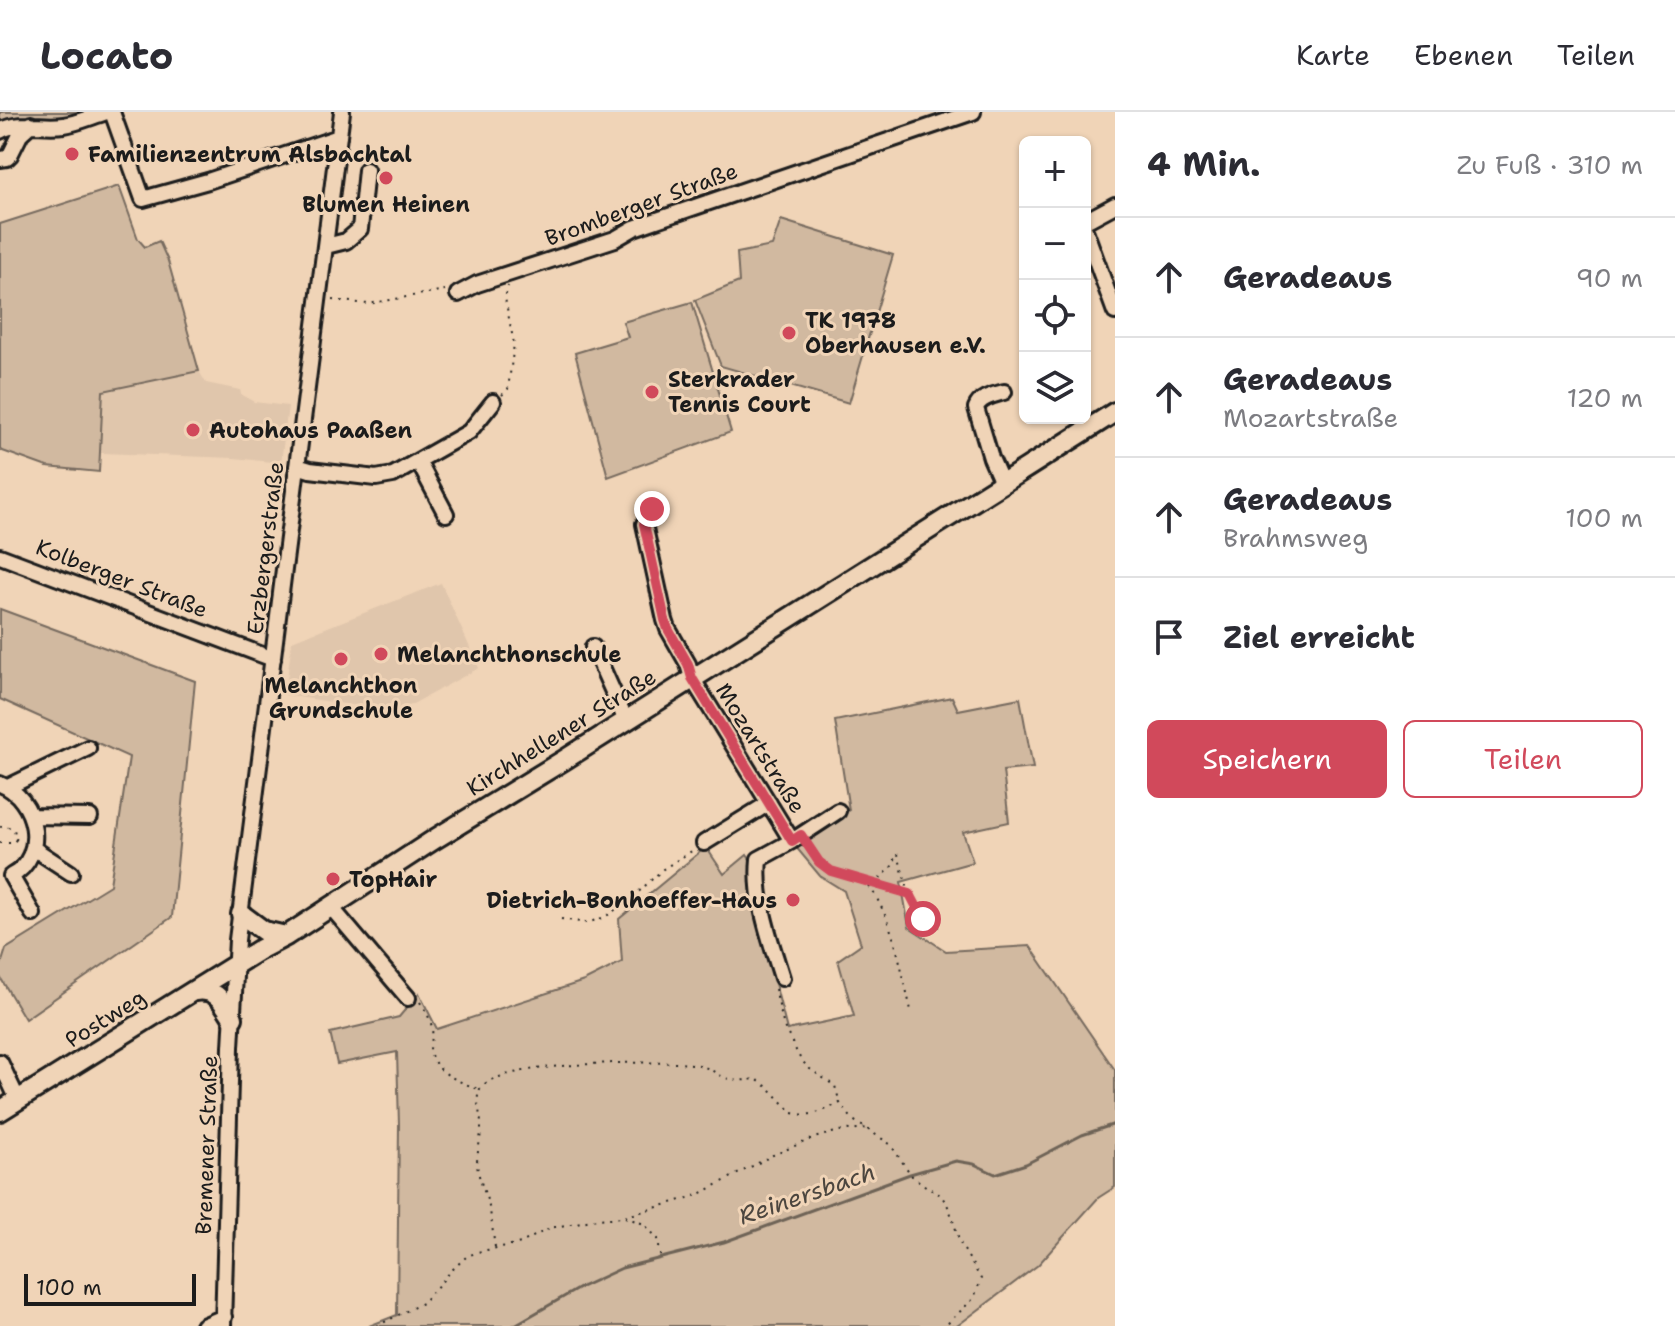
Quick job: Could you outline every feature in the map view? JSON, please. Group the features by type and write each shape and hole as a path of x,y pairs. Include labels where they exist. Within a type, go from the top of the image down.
{"main road":[{"name":"Kirchhellener Straße","path":"235,965 286,936 1115,412"},
{"path":"241,914 264,931 286,936"},
{"name":"Postweg","path":"0,1111 235,965"},
{"path":"195,991 206,990 215,994 233,1018"}],"street":[{"path":"0,131 10,126 31,124 64,125 110,112 143,199 208,181 339,137"},
{"name":"Erzbergerstraße","path":"235,965 342,112"},
{"name":"Bromberger Straße","path":"458,294 477,284 615,239 634,228 973,112"},
{"path":"0,159 10,155 21,133 31,124"},
{"path":"326,246 346,241 360,229 366,170"},
{"path":"1091,218 1115,205"},
{"path":"1091,248 1115,312"},
{"path":"1002,483 976,408 984,398 1004,392"},
{"path":"297,466 385,478 469,432 493,402"},
{"path":"418,461 446,514"},
{"name":"Mozartstraße","path":"652,509 644,524 668,629 688,664 692,678 769,803 796,838"},
{"name":"Kolberger Straße","path":"0,556 273,659"},
{"path":"593,647 626,721"},
{"path":"33,914 11,876 25,863 33,847 31,816 23,801 4,786 88,748"},
{"path":"704,843 769,803"},
{"path":"777,978 759,897 759,859 838,811"},
{"path":"31,816 90,817"},
{"path":"33,847 71,873"},
{"path":"330,906 408,998"},
{"name":"Bremener Straße","path":"224,1322 235,965"},
{"path":"0,1062 18,1100"},
{"path":"203,1326 224,1322"}],"path":[{"path":"493,402 508,389 514,339 505,298 511,273"},
{"path":"319,298 368,304 443,289 458,294"},
{"path":"0,827 14,829 16,839"},
{"path":"796,838 831,871 910,894"},
{"path":"16,839 33,847"},
{"path":"0,843 14,843 16,839"},
{"path":"561,919 587,923 605,917 631,899 663,869 704,843"},
{"path":"874,884 891,868 898,854 910,894 923,919 930,925 943,927"},
{"path":"864,880 892,932 912,1014"},
{"path":"777,978 784,1027 795,1050 810,1069 832,1082 838,1091 840,1103 853,1120 890,1144 910,1174 941,1195 949,1208 961,1245 981,1279 974,1298 945,1326"},
{"path":"408,998 419,1000 429,1015 433,1033 430,1049 435,1064 446,1074 480,1090"},
{"path":"495,1247 490,1213 477,1167 481,1128 478,1099 480,1090 491,1080 543,1068 574,1065 656,1062 704,1065 733,1080 756,1079 793,1113 802,1116 821,1113 840,1103"},
{"path":"377,1326 422,1303 466,1257 495,1247 521,1243 550,1228 624,1217 698,1195 773,1155 814,1138 867,1128"},
{"path":"624,1217 644,1224 658,1239 661,1261"}],"shaded area":[{"path":"0,112 87,112 62,121 15,118 0,122"},
{"path":"119,186 138,239 145,247 159,241 168,261 199,371 103,391 99,472 47,467 0,450 0,224"},
{"name":"TK 1978 Oberhausen e.V.","path":"781,220 893,255 849,403 721,366 695,300 739,282 737,253 772,246"},
{"name":"Sterkrader Tennis Court","path":"692,302 731,432 608,477 575,353 628,337 623,322"},
{"name":"Autohaus Paaßen","path":"199,371 206,383 240,390 254,402 288,406 281,463 101,453 103,391"},
{"name":"Melanchthonschule","path":"441,583 479,668 398,712 285,695 292,641"},
{"path":"0,609 195,681 172,917 25,1019 0,977 6,949 110,885 129,757 0,699"},
{"path":"952,697 958,710 1020,698 1033,768 1003,771 1009,822 963,832 973,862 901,882 909,927 946,951 1030,946 1115,1070 1115,1187 1098,1198 1038,1265 957,1326 369,1326 397,1315 397,1052 337,1064 330,1033 399,1017 419,993 437,1029 584,981 622,962 619,919 706,847 724,874 747,855 754,865 757,913 787,1030 854,1016 838,960 861,944 844,891 820,876 795,846 849,810 835,721"}],"waterway":[{"name":"Reinersbach","path":"513,1326 581,1287 622,1268 724,1242 910,1174 956,1161 974,1164 995,1174 1026,1164 1082,1135 1115,1124"}],"place":[{"name":"Familienzentrum Alsbachtal","path":"72,154"},
{"name":"Blumen Heinen","path":"386,178"},
{"name":"TK 1978 Oberhausen e.V.","path":"789,333"},
{"name":"Sterkrader Tennis Court","path":"652,392"},
{"name":"Autohaus Paaßen","path":"193,430"},
{"name":"Melanchthonschule","path":"381,654"},
{"name":"Melanchthon Grundschule","path":"341,659"},
{"name":"TopHair","path":"333,879"},
{"name":"Dietrich-Bonhoeffer-Haus","path":"793,900"}],"route":[{"path":"652,509 644,524 668,629 688,664 692,678 792,841 801,835 819,862 831,871 910,894 923,919"}]}
